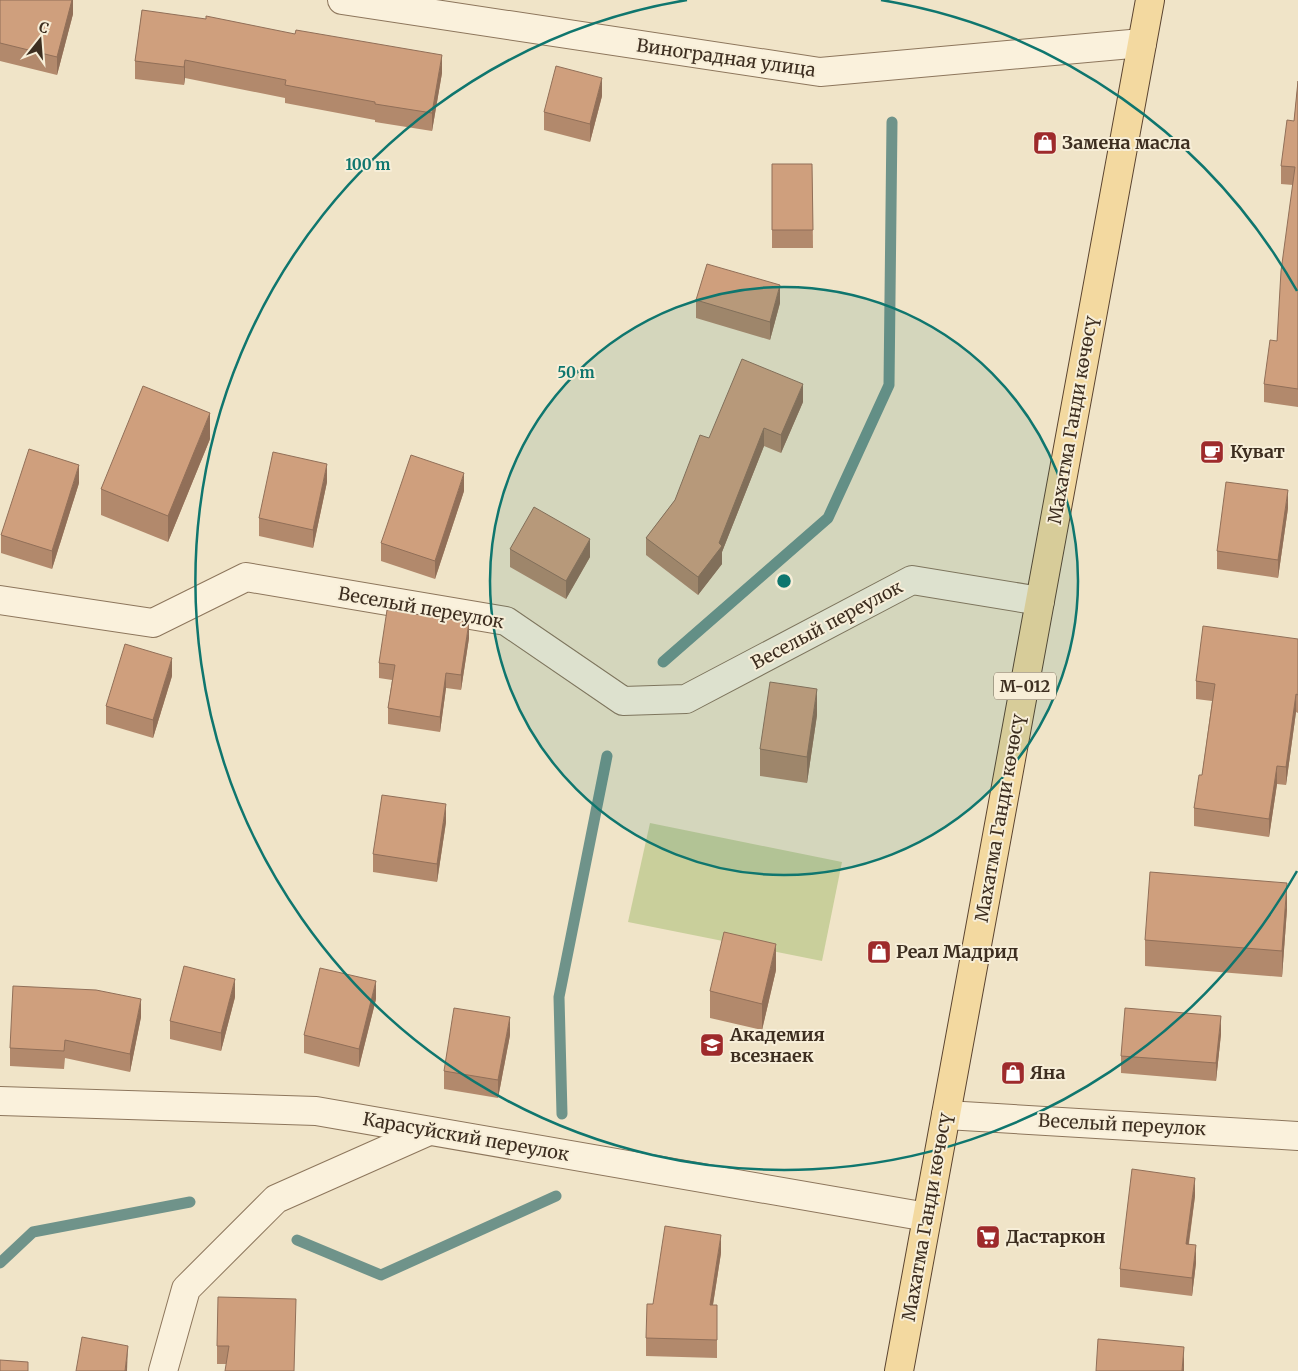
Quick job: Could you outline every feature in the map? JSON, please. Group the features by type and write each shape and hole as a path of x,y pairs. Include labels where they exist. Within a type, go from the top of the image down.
{"main road":[{"name":"Махатма Ганди көчөсү","path":"899,1371 1150,0"}],"street":[{"name":"Виноградная улица","path":"342,0 820,72 1142,43"},
{"name":"Веселый переулок","path":"0,600 153,624 246,577 506,621 623,701 686,699 912,580 1040,601"},
{"name":"Карасуйский переулок","path":"0,1101 316,1111 927,1217"},
{"name":"Веселый переулок","path":"946,1115 1298,1136"},
{"path":"164,1371 186,1289 276,1199 429,1130"}],"green space":[{"path":"650,823 842,862 822,961 628,922"}],"building":[{"path":"0,0 72,0 57,57 0,43"},
{"path":"142,10 206,19 206,16 295,34 296,30 442,55 432,113 375,104 375,102 285,85 286,80 185,60 184,67 135,61"},
{"path":"556,66 602,78 590,124 544,112"},
{"path":"1298,81 1298,389 1264,384 1270,340 1277,341 1281,271 1295,167 1281,166 1287,120 1294,121"},
{"path":"772,164 812,164 813,230 772,230"},
{"path":"707,264 780,285 770,322 696,300"},
{"path":"742,359 803,384 781,435 764,428 719,543 722,546 698,577 646,538 675,500 700,435 709,438"},
{"path":"143,386 210,413 168,516 101,489"},
{"path":"29,449 79,465 52,551 1,535"},
{"path":"273,452 327,464 313,530 259,518"},
{"path":"411,455 464,473 435,561 381,543"},
{"path":"1226,482 1288,490 1278,560 1217,551"},
{"path":"534,507 590,539 566,581 510,549"},
{"path":"387,610 469,622 461,675 446,673 440,717 388,708 395,665 379,663"},
{"path":"1203,626 1298,639 1298,695 1296,694 1286,767 1277,766 1269,819 1194,808 1199,775 1202,775 1215,684 1196,681"},
{"path":"125,644 172,658 153,720 106,706"},
{"path":"770,682 817,689 807,757 760,749"},
{"path":"382,795 446,804 437,864 373,854"},
{"path":"1150,872 1287,883 1282,951 1145,940"},
{"path":"724,932 776,944 762,1004 710,991"},
{"path":"184,966 235,979 221,1033 170,1021"},
{"path":"320,968 376,981 359,1049 304,1035"},
{"path":"13,986 96,990 141,999 130,1054 65,1040 64,1051 10,1048"},
{"path":"454,1008 510,1017 498,1080 444,1071"},
{"path":"1125,1008 1221,1016 1216,1063 1121,1056"},
{"path":"1132,1169 1195,1178 1186,1244 1196,1245 1192,1278 1120,1269"},
{"path":"665,1226 721,1235 710,1305 717,1305 717,1340 646,1338 647,1304 653,1304"},
{"path":"218,1297 296,1299 294,1371 225,1371 229,1346 217,1346"},
{"path":"82,1337 128,1346 125,1371 76,1371"},
{"path":"1098,1339 1184,1347 1182,1371 1096,1371"},
{"path":"0,1360 28,1362 28,1371 0,1371"}],"waterway":[{"path":"663,662 828,518 889,385 892,122"},
{"path":"562,1114 559,997 607,756"},
{"path":"297,1240 381,1275 556,1196"},
{"path":"0,1263 33,1232 190,1202"}],"place":[{"name":"Замена масла","path":"1045,143"},
{"name":"Куват","path":"1212,452"},
{"name":"Реал Мадрид","path":"879,952"},
{"name":"Академия всезнаек","path":"712,1045"},
{"name":"Яна","path":"1013,1073"},
{"name":"Дастаркон","path":"988,1237"}]}
